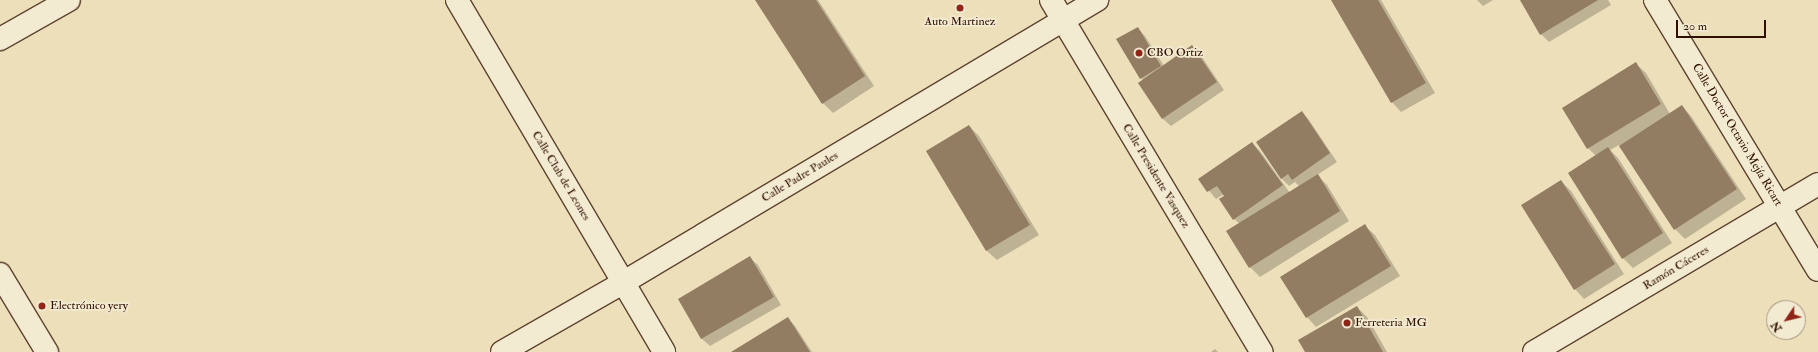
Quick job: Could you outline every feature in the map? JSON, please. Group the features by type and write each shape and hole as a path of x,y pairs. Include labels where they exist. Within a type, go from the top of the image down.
{"street":[{"path":"0,39 69,0"},
{"name":"Calle Club de Leones","path":"457,0 664,352"},
{"name":"Calle Presidente Vasquez","path":"1051,0 1262,352"},
{"name":"Calle Padre Paules","path":"502,352 624,282 1097,0"},
{"name":"Calle Doctor Octavio Mejía Ricart","path":"1655,0 1818,270"},
{"name":"Ramón Cáceres","path":"1534,352 1818,184"},
{"path":"0,274 47,352"}],"building":[{"path":"755,0 816,0 865,76 822,104"},
{"path":"1331,0 1378,0 1426,83 1391,103"},
{"path":"1520,0 1598,0 1540,35"},
{"name":"CBO Ortiz","path":"1138,27 1161,66 1140,79 1116,39"},
{"path":"1192,45 1217,82 1162,119 1138,83"},
{"path":"1636,62 1661,104 1587,149 1562,108"},
{"path":"1682,105 1737,189 1674,230 1619,146"},
{"path":"1302,111 1330,153 1292,180 1288,174 1281,179 1256,142"},
{"path":"969,125 1030,225 986,251 926,151"},
{"path":"1252,142 1283,185 1233,220 1219,199 1224,196 1217,186 1207,192 1198,179"},
{"path":"1608,147 1663,233 1622,259 1568,173"},
{"path":"1318,174 1340,211 1249,268 1226,231"},
{"path":"1561,180 1615,264 1574,290 1521,205"},
{"path":"1365,224 1391,266 1306,318 1280,277"},
{"path":"750,256 774,297 701,339 678,299"},
{"name":"Ferreteria MG","path":"1357,306 1383,352 1305,352 1298,340"},
{"path":"788,317 810,352 731,352"}],"place":[{"name":"Auto Martinez","path":"960,8"},
{"name":"CBO Ortiz","path":"1139,53"},
{"name":"Electrónico yery","path":"42,306"},
{"name":"Ferreteria MG","path":"1347,323"}]}
